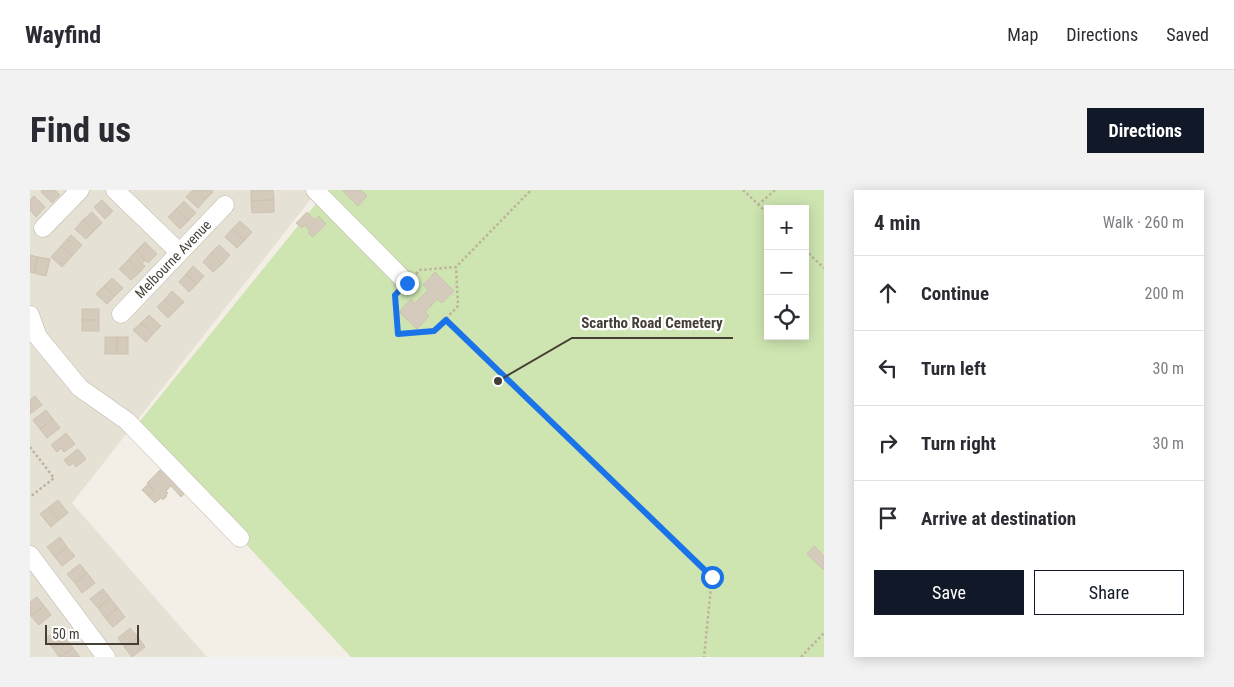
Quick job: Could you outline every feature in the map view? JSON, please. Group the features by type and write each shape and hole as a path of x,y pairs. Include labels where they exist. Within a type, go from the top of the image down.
{"street":[{"path":"43,228 80,190"},
{"path":"115,190 179,252"},
{"path":"315,190 407,283"},
{"name":"Melbourne Avenue","path":"121,314 225,205"},
{"path":"30,315 38,337 80,388 127,421 240,538"},
{"path":"30,555 106,657"}],"path":[{"path":"456,267 458,306 446,320 434,331 398,334 395,295 420,270 456,267 531,190"},
{"path":"743,190 764,210"},
{"path":"758,205 775,190"},
{"path":"809,254 824,268"},
{"path":"446,320 712,577 704,657"},
{"path":"30,447 54,478 30,496"},
{"path":"801,657 824,633"}],"shaded area":[{"path":"30,190 318,190 72,503 207,657 30,657"}],"green space":[{"path":"327,190 824,190 824,657 351,657 136,426"}],"building":[{"path":"42,190 55,190 60,195 52,203 41,192"},
{"path":"193,190 205,200 198,208 186,197"},
{"path":"195,190 211,190 213,192 205,200"},
{"path":"251,190 273,190 274,200 251,201"},
{"path":"342,190 361,190 367,196 358,206"},
{"path":"34,196 45,207 36,217 30,210 30,200"},
{"path":"102,200 113,211 105,219 94,207"},
{"path":"274,200 274,212 252,213 251,201"},
{"path":"184,201 196,213 188,221 176,209"},
{"path":"176,209 188,221 180,229 168,217"},
{"path":"92,212 102,223 94,231 83,220"},
{"path":"307,212 315,220 319,216 326,224 313,237 308,233 310,231 305,225 302,228 296,223"},
{"path":"83,220 94,231 86,239 75,229"},
{"path":"240,221 252,232 245,240 232,229"},
{"path":"232,229 245,240 237,248 225,237"},
{"path":"71,235 82,245 72,256 61,246"},
{"path":"145,242 157,254 148,263 136,251"},
{"path":"219,245 230,255 222,264 211,253"},
{"path":"61,246 72,256 62,267 51,257"},
{"path":"136,251 145,260 142,264 145,266 140,272 128,260"},
{"path":"211,253 222,264 213,272 203,262"},
{"path":"30,255 38,257 34,273 30,272"},
{"path":"38,257 50,259 46,276 34,273"},
{"path":"128,260 140,272 131,280 119,269"},
{"path":"193,266 204,276 197,284 186,274"},
{"path":"435,272 454,291 442,303 437,299 425,312 429,316 417,329 399,312 411,299 415,303 428,290 423,285"},
{"path":"186,274 197,284 189,292 179,282"},
{"path":"112,278 123,288 115,296 104,286"},
{"path":"104,286 115,296 107,304 96,294"},
{"path":"172,291 184,302 176,310 165,299"},
{"path":"165,299 176,310 168,318 157,307"},
{"path":"82,309 99,309 99,320 82,320"},
{"path":"149,315 161,326 153,334 141,323"},
{"path":"82,320 99,320 99,331 82,331"},
{"path":"141,323 153,334 146,342 133,330"},
{"path":"105,337 117,337 117,354 105,354"},
{"path":"117,337 128,337 128,354 117,354"},
{"path":"35,396 42,405 30,414 30,400"},
{"path":"46,410 53,419 40,429 33,420"},
{"path":"53,419 60,428 47,438 40,429"},
{"path":"66,433 75,444 64,452 61,448 57,452 51,445"},
{"path":"78,449 86,459 76,467 73,463 69,466 64,460"},
{"path":"163,467 186,492 181,497 171,486 166,491 168,493 167,496 155,503 148,496 154,491 147,483"},
{"path":"148,484 154,491 148,496 142,490"},
{"path":"58,500 68,513 59,520 49,507"},
{"path":"49,507 59,520 51,527 40,514"},
{"path":"60,537 67,547 55,557 47,547"},
{"path":"814,546 824,556 824,570 807,554"},
{"path":"67,547 75,556 62,566 55,557"},
{"path":"80,564 87,573 75,583 67,574"},
{"path":"87,573 95,583 82,593 75,583"},
{"path":"103,589 110,598 98,608 90,599"},
{"path":"37,597 44,606 31,616 30,602"},
{"path":"110,598 118,608 105,618 98,608"},
{"path":"44,606 51,615 39,625 31,616"},
{"path":"118,608 125,617 113,627 105,618"},
{"path":"130,628 138,637 125,648 118,638"},
{"path":"58,629 66,639 53,648 45,639"},
{"path":"138,637 145,647 132,657 125,648"},
{"path":"66,639 73,648 59,657 53,648"},
{"path":"73,648 80,657 61,657"}],"place":[{"name":"Scartho Road Cemetery","path":"498,381"}],"route":[{"path":"407,283 395,295 398,334 434,331 446,320 712,577"}]}
